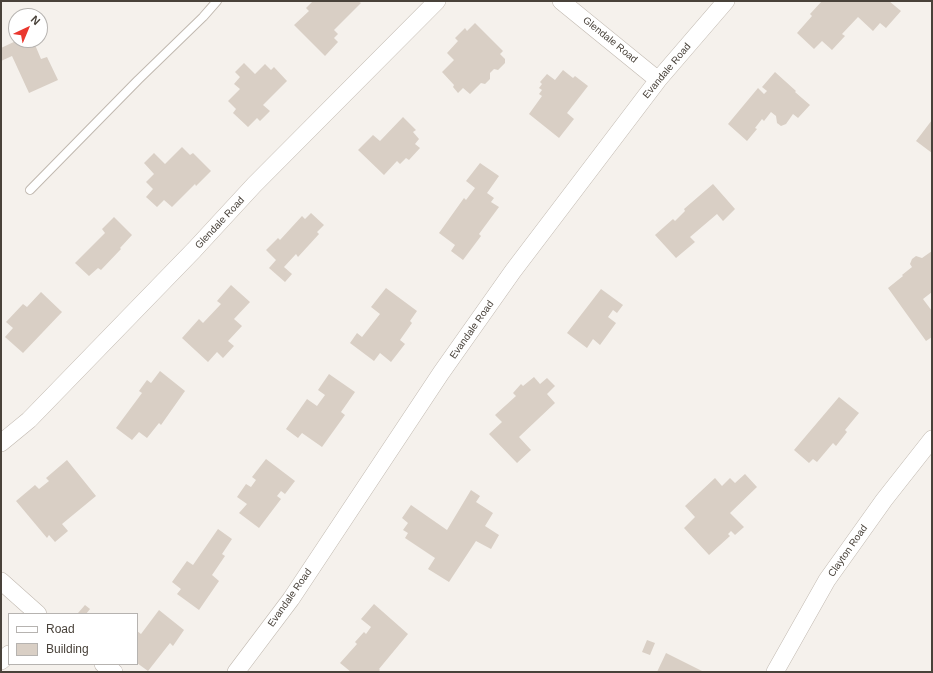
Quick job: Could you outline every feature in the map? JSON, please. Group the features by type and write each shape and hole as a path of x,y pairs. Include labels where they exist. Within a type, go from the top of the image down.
{"street":[{"name":"Glendale Road","path":"1,443 29,420 194,250 254,185 437,1"},
{"name":"Glendale Road","path":"561,1 658,80"},
{"name":"Evandale Road","path":"236,672 291,599 441,373 513,271 658,80 726,1"},
{"name":"Clayton Road","path":"775,672 827,580 884,500 932,439"},
{"path":"1,581 37,613"},
{"path":"104,665 114,672"}],"lane":[{"path":"30,190 138,80 203,17 217,1"}],"building":[{"path":"313,1 358,1 361,3 334,30 338,34 334,38 338,42 325,56 294,25 309,11 306,8"},
{"path":"822,1 889,1 901,11 886,28 880,23 873,31 858,17 842,34 845,36 832,50 822,41 814,49 797,33 812,16 810,14"},
{"path":"475,23 503,51 500,54 505,59 505,63 498,70 494,69 490,73 490,79 485,84 481,83 470,94 463,88 458,93 453,87 454,85 442,72 454,60 447,53 458,41 455,38 465,28 467,31"},
{"path":"8,45 8,48 36,48 41,59 47,57 58,80 29,93 12,56 1,61 1,48"},
{"path":"244,63 255,74 265,64 271,70 274,67 287,81 263,105 270,111 260,121 257,118 248,127 233,113 236,109 228,101 240,89 234,84 240,77 235,72"},
{"path":"563,70 573,78 575,76 588,86 567,113 574,119 559,138 529,114 542,96 539,94 542,90 539,88 542,84 540,82 547,74 555,80"},
{"path":"775,72 810,105 798,118 793,114 786,124 781,126 777,123 776,116 771,112 764,121 762,119 755,128 757,129 747,141 728,124 758,88 764,94 767,91 762,87"},
{"path":"403,117 416,130 413,132 419,139 415,144 420,148 409,160 406,158 400,164 397,161 384,175 358,150 373,135 380,141"},
{"path":"932,120 932,153 916,141"},
{"path":"182,147 190,155 193,153 211,171 196,186 195,184 172,207 164,200 157,207 146,197 153,189 146,182 154,174 144,163 154,153 165,164"},
{"path":"480,163 499,176 487,193 494,198 491,202 499,207 479,234 481,236 463,260 451,251 455,245 439,233 464,198 466,200 475,188 466,181"},
{"path":"713,184 735,209 723,221 717,214 690,237 695,242 676,258 655,235 673,219 675,221 685,211 684,209"},
{"path":"311,213 324,225 317,232 319,234 298,257 296,254 284,267 292,274 285,282 269,268 276,260 266,250 278,238 280,240 302,216 305,219"},
{"path":"114,217 132,235 101,270 98,268 89,276 75,263 105,233 102,229"},
{"path":"932,251 932,292 923,299 932,311 932,337 926,341 888,288 912,267 910,264 912,259 916,256 922,258"},
{"path":"231,285 250,302 234,319 242,326 228,341 234,346 223,358 217,352 208,362 182,338 199,319 203,323 221,304 217,301"},
{"path":"386,288 417,311 410,321 412,323 400,340 405,344 391,362 380,353 374,361 350,343 357,333 362,337 380,314 371,307"},
{"path":"601,289 623,305 617,313 613,310 608,317 616,323 600,345 593,339 587,348 567,333"},
{"path":"41,292 62,312 23,353 5,337 13,328 6,322 23,304 27,307"},
{"path":"160,371 185,391 161,425 159,423 147,438 139,432 132,440 116,428 142,393 139,391 147,380 151,383"},
{"path":"329,374 355,392 341,412 345,415 322,447 302,433 298,438 286,429 307,399 317,406 325,395 318,390"},
{"path":"534,377 540,384 547,378 555,386 547,394 555,403 519,437 531,450 517,463 489,434 502,422 495,415 516,396 513,393 521,384 523,386"},
{"path":"839,397 859,413 845,430 847,432 836,446 833,443 817,462 813,459 809,463 794,450"},
{"path":"266,459 295,481 285,494 281,491 277,496 281,499 259,528 239,513 247,504 237,497 246,484 251,487 256,480 252,477"},
{"path":"67,460 96,496 62,524 68,531 55,542 49,535 47,538 16,501 35,485 39,489 49,481 46,478"},
{"path":"745,474 757,487 730,513 744,527 735,535 731,531 728,534 730,536 709,555 684,528 695,517 685,506 715,478 722,486 730,478 735,483"},
{"path":"471,490 480,496 476,502 493,513 485,526 499,535 491,549 476,541 449,582 428,569 435,558 405,538 408,533 403,530 408,523 402,518 411,505 447,530"},
{"path":"218,529 232,539 222,554 225,556 212,575 219,581 199,610 177,594 181,589 172,582 187,561 193,565"},
{"path":"374,604 408,634 378,672 351,672 340,663 357,644 355,642 364,632 366,634 371,627 361,619"},
{"path":"85,605 90,609 87,613 78,613"},
{"path":"159,610 184,630 173,646 170,643 148,671 138,664 138,632 141,634"},
{"path":"647,640 655,643 650,655 642,652"},
{"path":"666,653 704,672 657,672"}]}
